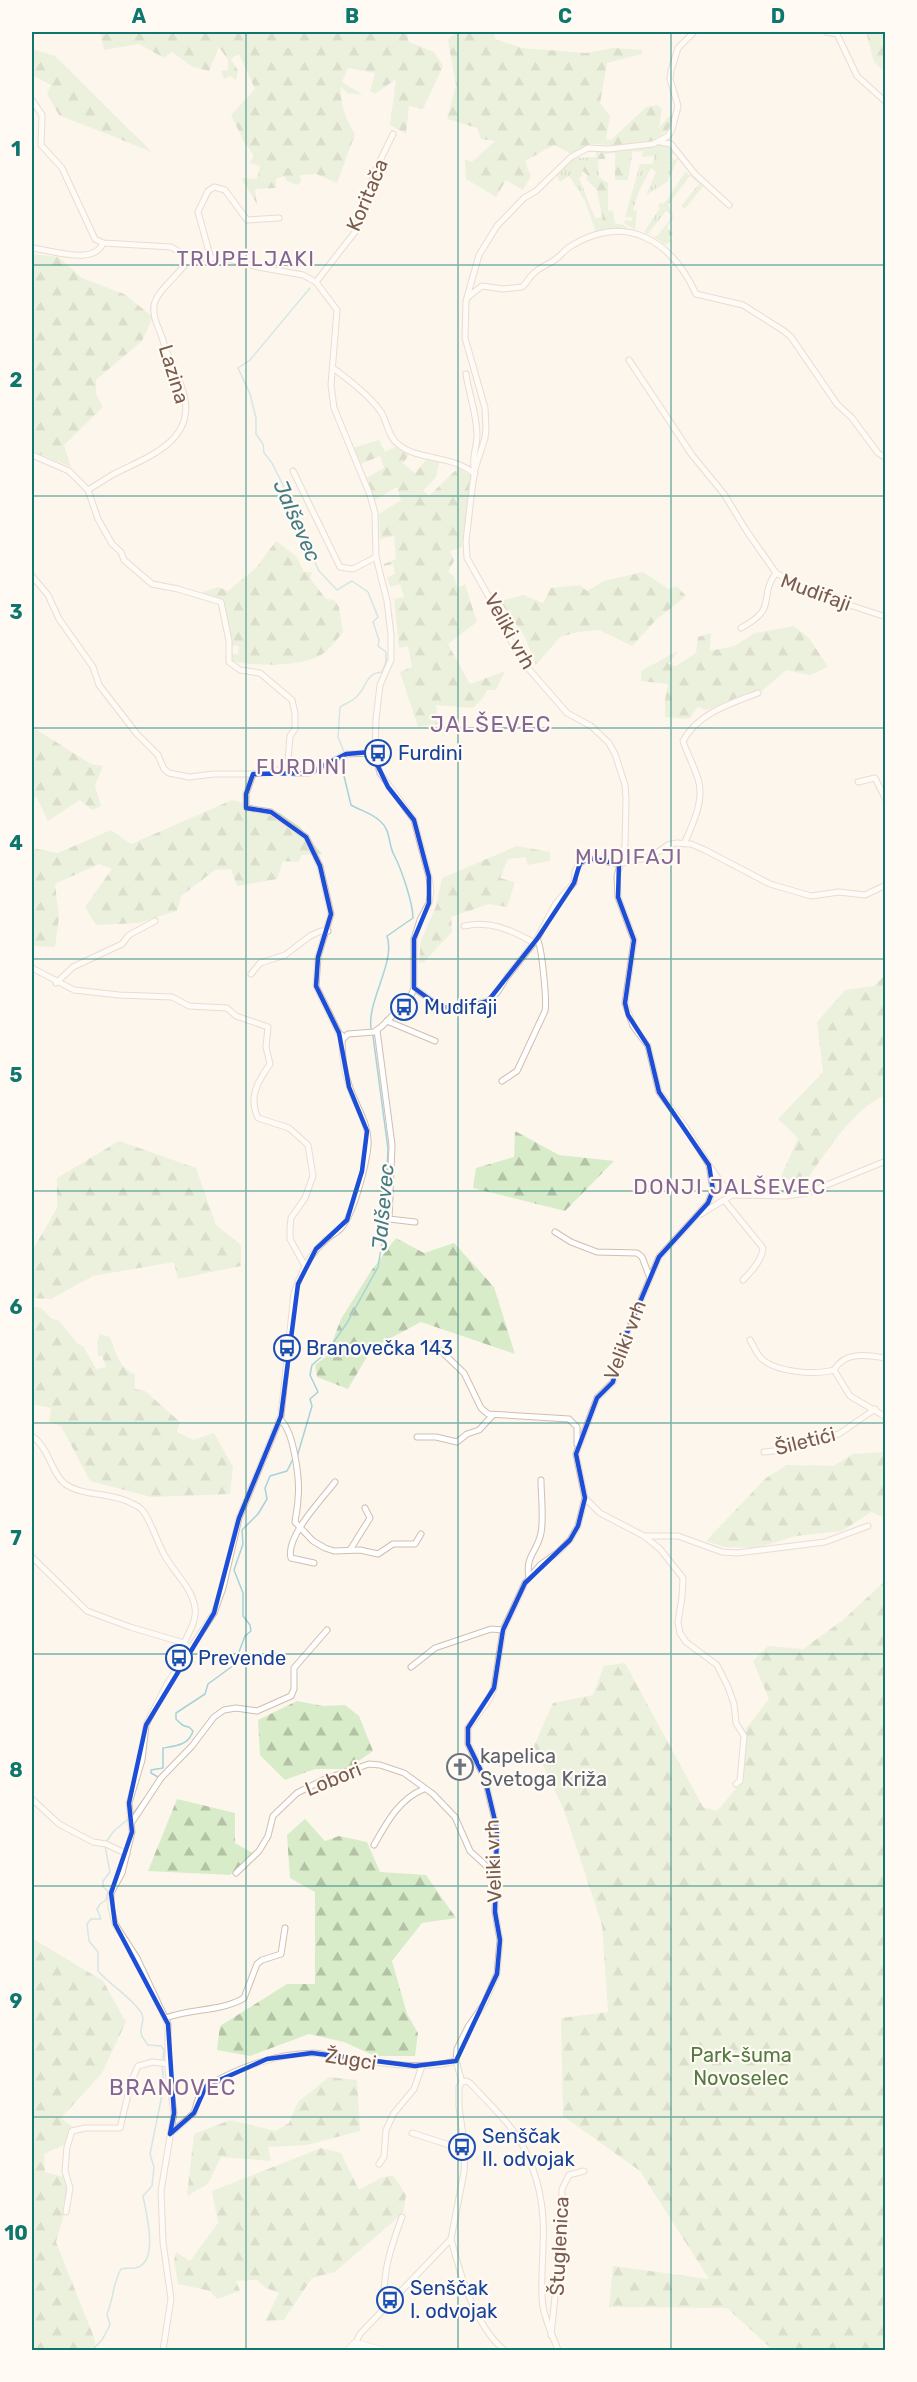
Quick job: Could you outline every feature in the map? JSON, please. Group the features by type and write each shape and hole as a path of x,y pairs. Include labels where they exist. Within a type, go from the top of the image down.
{"street":[{"path":"658,142 672,130 677,113 677,100 670,79 673,63 678,48 694,32"},
{"path":"826,32 837,33 857,76 885,102"},
{"path":"32,100 42,115 41,145 62,168 95,239 103,243 171,247 190,258 225,258 270,270 303,275 316,282 337,310 331,385 334,408 370,495 375,513 376,558 387,601 392,652 380,685 375,753 380,773 414,820 429,877 429,903 414,939 414,988 410,998 373,1032 348,1034 344,1037"},
{"name":"Koritača","path":"316,282 355,232 375,171 393,134"},
{"path":"658,142 671,144 695,174 729,205"},
{"name":"Veliki vrh","path":"658,142 637,147 588,148 571,157 536,190 524,198 497,226 479,255 466,301 465,338 486,418 485,438 475,472 466,541 467,558 498,613 505,631 527,667 567,713 591,726 609,743 615,754 625,792 625,845 623,859 619,864 618,897 634,940 624,1003 633,1026 648,1046 659,1092 686,1128 725,1189 732,1195 693,1219"},
{"path":"211,259 198,212 208,191 214,188 225,190 247,220 279,218"},
{"path":"466,301 482,286 503,289 522,287 535,272 555,260 571,246 605,233 624,230 648,238 663,247 680,266 696,294 743,305 792,337 828,393 870,439 878,453 885,458"},
{"path":"32,248 65,255 93,254 100,250 103,243"},
{"name":"Lazina","path":"88,490 113,474 142,462 171,441 180,430 185,416 185,401 177,371 169,359 153,316 154,302 190,258"},
{"path":"629,360 692,455 724,494 776,573"},
{"path":"333,368 348,379 381,412 397,444 416,453 463,465 475,472"},
{"name":"Veliki vrh","path":"466,374 477,432 473,459 475,472"},
{"path":"32,456 69,471 88,490 98,519 112,544 121,552 124,560 152,584 221,602 229,640 229,662 240,670 260,673 292,700 296,713 296,729 290,736 287,772"},
{"path":"293,471 340,567 353,569 376,558"},
{"name":"Mudifaji","path":"741,627 762,613 766,606 770,580 776,573 810,592 885,617"},
{"path":"32,576 48,595 59,619 93,667 99,685 137,734 158,755 164,769 169,773 189,777 253,774 278,770 309,773 346,754 375,753"},
{"path":"684,844 698,811 700,795 698,778 682,741 687,732 714,711 758,693"},
{"path":"253,774 246,794 246,808 271,812 306,837 320,866 331,914 328,931 318,957 316,986 339,1033 344,1037"},
{"path":"858,782 875,778 885,800"},
{"path":"414,988 440,1006 457,1009 488,1001 497,993 535,941 556,903 574,883 575,871 580,863 589,858 619,864 655,854 668,844 684,844 705,850 770,884 811,896 839,892 865,895 885,885"},
{"path":"56,983 72,967 122,944 129,935 155,921"},
{"path":"464,926 484,924 494,926 540,942 547,1003 545,1011 517,1071 502,1081"},
{"path":"251,974 260,963 285,956 310,936 321,931 328,931"},
{"path":"32,968 56,983 74,990 172,997 189,1006 227,1008 236,1016 267,1027 266,1047 270,1064 255,1086 254,1109 258,1118 289,1128 308,1145 313,1176 305,1198 291,1218 290,1239 305,1266"},
{"path":"387,1021 435,1041"},
{"path":"373,1032 392,1145 389,1219 416,1222"},
{"path":"163,2350 171,2299 163,2242 160,2191 174,2113 168,2064 169,2031 166,2018 137,1958 115,1924 111,1893 122,1873 132,1832 129,1803 142,1760 146,1725 167,1684 209,1623 223,1588 239,1518 279,1419 286,1385 294,1293 305,1266 316,1249 341,1229 347,1220 362,1171 368,1146 367,1131 345,1070 342,1053 344,1037"},
{"path":"732,1195 786,1196 807,1193 885,1161"},
{"name":"Veliki vrh","path":"456,2061 458,2049 468,2027 484,2004 497,1974 500,1940 495,1912 494,1873 497,1829 485,1779 472,1756 467,1733 470,1724 489,1700 494,1688 503,1630 529,1578 540,1564 558,1552 570,1540 580,1519 585,1498 576,1454 597,1398 613,1382 621,1347 662,1251 708,1203 712,1185 709,1165"},
{"path":"724,1200 763,1248 754,1269 743,1280"},
{"name":"Veliki vrh","path":"555,1232 571,1242 597,1252 637,1253 642,1257 650,1278"},
{"path":"750,1340 761,1358 780,1368 812,1373 834,1370 842,1359 853,1356 885,1358"},
{"path":"424,1342 441,1351 464,1373 481,1408 488,1414 569,1419 577,1427 576,1454"},
{"path":"834,1370 850,1396 885,1417"},
{"name":"Šiletići","path":"764,1452 783,1450 806,1440 839,1434 875,1409"},
{"path":"417,1437 436,1437 457,1442 467,1434 479,1430 493,1415"},
{"path":"279,1419 286,1426 297,1466 299,1496 295,1522 313,1541 334,1551 360,1550 378,1554 393,1544 415,1544 421,1534"},
{"path":"32,1436 42,1444 60,1479 68,1486 82,1491 114,1496 141,1509 149,1520 161,1550 193,1599 196,1611 184,1642"},
{"path":"529,1578 527,1563 540,1538 540,1480"},
{"path":"314,1563 291,1558 291,1546 299,1528 335,1482"},
{"path":"585,1498 600,1513 644,1536 660,1549 683,1578 678,1622 680,1633 686,1642 717,1665 734,1704 736,1723 744,1736 740,1781 736,1784"},
{"path":"350,1550 370,1518 365,1508"},
{"path":"644,1536 678,1536 722,1552 736,1553 825,1542 868,1526"},
{"path":"32,1557 87,1611 130,1627 184,1642 191,1649"},
{"path":"411,1667 435,1648 490,1629 503,1630"},
{"path":"131,1819 161,1778 192,1746 214,1717 224,1710 236,1708 257,1711 291,1696 294,1689 294,1668 327,1630"},
{"name":"Lobori","path":"236,1874 259,1851 268,1836 273,1816 297,1793 308,1786 369,1764 404,1773 433,1794 455,1817 470,1851 494,1873"},
{"path":"374,1845 386,1822 398,1808 408,1797 424,1789"},
{"path":"32,1799 59,1824 93,1842 106,1844 127,1854"},
{"path":"166,2018 182,2012 238,2002 244,1998 257,1964 281,1954 285,1928"},
{"name":"Žugci","path":"170,2134 194,2113 201,2089 249,2064 280,2055 319,2054 385,2064 422,2066 456,2061"},
{"path":"456,2061 462,2082 459,2087 459,2107 465,2150 464,2172 451,2239 458,2266 478,2315 490,2335 504,2350"},
{"path":"66,2212 70,2188 65,2171 67,2147 72,2131 85,2128 120,2128 131,2082 138,2066 153,2062 168,2064"},
{"path":"379,2164 384,2157 386,2130 391,2118 414,2089 422,2066"},
{"path":"462,2082 470,2083 515,2134 535,2173 541,2196 544,2241 541,2279 543,2306 547,2326 558,2350"},
{"path":"412,2133 465,2150"},
{"name":"Štuglenica","path":"551,2335 561,2240 562,2189 569,2175 584,2171"},
{"path":"386,2307 389,2256 393,2235 402,2217"},
{"path":"349,2350 360,2334 451,2239"},
{"path":"355,2344 379,2350"}],"highlighted area":[{"path":"371,752 388,787 414,820 429,877 429,903 414,939 414,988 439,1006 457,1009 488,1001 537,939 574,883 580,863 589,858 619,864 618,897 634,940 625,1003 628,1015 648,1046 659,1092 709,1165 713,1190 708,1203 659,1257 621,1347 613,1382 597,1398 576,1454 585,1498 578,1526 570,1540 525,1583 503,1630 494,1688 468,1728 468,1744 485,1779 497,1829 495,1912 500,1940 497,1974 456,2061 415,2066 312,2053 267,2059 206,2086 194,2113 170,2134 174,2113 168,2024 115,1924 111,1893 132,1832 129,1803 146,1725 214,1613 239,1518 281,1416 298,1284 316,1249 347,1220 362,1171 367,1131 349,1087 339,1033 316,986 318,957 331,914 320,866 306,837 271,812 246,808 246,794 253,774 309,773 346,754"}],"green space":[{"path":"100,32 407,32 409,42 434,52 443,66 423,109 409,106 406,134 390,125 396,79 375,94 370,91 375,73 348,68 342,82 363,95 347,93 341,87 344,112 355,134 337,183 316,174 300,175 301,182 297,185 287,181 284,176 276,179 276,188 255,189 257,204 241,178 257,179 260,166 250,163 254,155 244,142 231,115 255,89 239,54 231,59 238,71 236,80 230,76 224,79 221,71 228,70 228,60 219,47 209,71 193,67 172,52 164,58 139,44 104,50"},
{"path":"455,32 494,32 495,39 522,48 586,53 613,48 642,50 642,54 607,63 600,103 610,116 606,139 611,140 646,107 658,105 662,110 659,128 667,118 682,109 676,120 660,136 642,143 590,144 572,154 554,145 525,161 531,176 523,190 506,180 496,197 466,179 465,160 472,162 495,141 481,139 477,128 447,119 456,85 448,40"},
{"path":"866,32 885,32 885,72 874,62"},
{"path":"32,49 55,56 152,152 59,115 47,94 51,85 32,75"},
{"path":"661,144 665,146 654,164 675,165 667,182 646,195 656,172 651,168 639,191 633,210 637,211 635,230 624,223 625,220 632,221 632,217 625,217 640,164 653,164 654,156 642,157 643,151 633,152 633,148"},
{"path":"665,146 675,153 671,156 674,160 679,158 675,165 653,164"},
{"path":"633,148 628,180 615,180 615,153 605,154 605,159 598,159 598,151"},
{"path":"596,151 598,151 599,177 590,171 585,162 573,158 596,157"},
{"path":"571,159 583,171 581,174 583,176 579,178 595,218 603,217 605,232 597,235 585,201 569,176 560,182 555,173"},
{"path":"571,159 585,162 590,171 608,183 608,210 613,211 615,223 624,225 634,232 617,229 605,232 597,190 586,179 588,176 580,171"},
{"path":"685,172 690,175 692,173 704,185 685,209 681,206 699,184 690,176 668,205 674,217 667,227 673,233 669,237 671,241 665,245 653,236 657,236 673,216 666,211 648,234 644,232 660,208 658,207 660,202 663,204 666,201"},
{"path":"32,254 59,257 82,278 124,294 153,317 142,341 96,380 96,394 103,407 64,445 71,467 32,451"},
{"path":"379,440 385,452 395,447 409,455 403,463 415,473 426,460 439,462 436,477 423,491 429,496 458,468 472,476 462,547 450,551 454,561 448,572 454,576 457,588 465,584 477,622 448,644 470,684 505,671 496,690 487,690 473,708 436,705 438,724 418,727 400,672 412,667 408,646 399,648 394,599 404,597 400,584 390,587 387,577 395,574 393,564 384,566 384,564 396,559 394,536 380,539 379,514 401,500 397,487 375,500 366,478 384,468 380,456 361,464 353,448"},
{"path":"276,541 297,557 304,572 312,572 310,578 326,599 334,600 339,607 343,632 324,653 304,661 265,665 231,661 231,654 238,654 239,646 231,645 222,600 199,593 218,587 228,591 256,568"},
{"path":"643,572 669,589 677,586 686,596 656,620 632,646 599,630 578,632 560,637 536,665 525,637 500,601 524,595 543,603 551,588 580,585 587,591 604,581"},
{"path":"794,626 809,638 828,667 810,675 786,670 762,691 706,710 698,707 689,719 665,717 668,684 641,681 641,671 679,650 668,664 676,666 696,653 698,637 711,633 710,651 734,646 755,633"},
{"path":"32,729 91,764 103,766 95,786 101,806 92,810 80,800 48,821 36,796 32,806"},
{"path":"232,800 280,813 300,827 322,854 302,855 299,862 283,861 277,879 237,886 231,869 215,870 181,896 177,911 139,923 96,925 85,907 112,869 99,864 55,884 59,918 55,947 32,946 32,848 58,853 111,830 131,844"},
{"path":"517,846 550,852 550,861 528,865 525,857 508,859 500,878 515,882 507,907 489,904 451,917 452,932 423,963 419,962 421,940 436,906 442,878"},
{"path":"882,978 886,979 885,1095 862,1110 852,1120 807,1180 780,1179 798,1138 778,1119 823,1072 817,1022 845,990 874,986"},
{"path":"515,1131 559,1155 614,1161 565,1211 473,1188 476,1168 514,1157"},
{"path":"119,1141 196,1168 216,1225 241,1245 241,1266 178,1279 174,1262 93,1276 51,1299 32,1298 32,1251 57,1208 57,1178"},
{"path":"396,1238 424,1253 454,1243 494,1287 515,1354 421,1322 372,1348 348,1389 317,1377 315,1365 327,1356 341,1319 371,1271"},
{"path":"32,1306 41,1308 51,1318 59,1321 78,1344 83,1346 96,1369 106,1367 102,1356 98,1356 97,1342 100,1334 110,1337 122,1364 135,1374 135,1389 145,1391 180,1422 177,1432 193,1440 214,1433 233,1467 230,1494 151,1497 90,1481 61,1426 49,1422 51,1408 32,1404"},
{"path":"885,1452 885,1518 871,1512 842,1531 796,1536 756,1548 724,1547 706,1541 766,1478 787,1465 833,1466 853,1454"},
{"name":"Park-šuma Novoselec","path":"885,1581 885,2350 773,2350 727,2308 609,2307 613,2266 709,2279 640,2171 563,2116 561,2018 608,2012 602,1925 564,1810 534,1746 553,1703 593,1695 604,1666 625,1663 703,1807 717,1811 744,1779 742,1748 744,1731 769,1699 753,1661 768,1646 803,1649 843,1620"},
{"path":"297,1701 323,1706 345,1705 359,1716 373,1751 347,1769 315,1769 285,1780 260,1755 258,1720"},
{"path":"177,1799 235,1813 235,1843 254,1854 230,1875 148,1871"},
{"path":"305,1819 325,1841 339,1836 367,1842 380,1872 426,1875 456,1918 422,1923 392,1961 407,2014 418,2033 415,2056 375,2056 344,2042 309,2034 250,2056 217,2050 220,2026 287,1984 315,1984 315,1892 290,1878 287,1835"},
{"path":"32,1938 103,1981 126,2022 102,2073 61,2118 75,2129 70,2142 44,2154 45,2172 64,2177 70,2194 56,2242 95,2340 95,2350 32,2350"},
{"path":"329,2077 357,2080 360,2131 307,2145 268,2147 271,2161 221,2157 208,2184 187,2196 194,2134 230,2120 275,2131 289,2123 298,2102"},
{"path":"321,2148 341,2153 359,2190 381,2178 393,2175 406,2195 403,2213 335,2272 312,2278 284,2320 265,2321 279,2293 266,2288 257,2280 236,2281 240,2291 217,2299 210,2291 178,2284 174,2261 176,2252 190,2261 218,2223 212,2191"}],"waterway":[{"name":"Jalševec","path":"310,288 250,360 238,368 250,394 256,418 256,434 263,444 264,453 283,485 292,515 319,571 337,590 352,581 368,592 378,617 373,622 379,640 378,646 386,652 386,662 382,672 372,675 358,695 340,707 338,737 344,752"},
{"name":"Jalševec","path":"345,757 344,776 351,805 374,816 384,825 406,886 413,918 387,936 388,957 373,1006 371,1029"},
{"name":"Jalševec","path":"297,1457 312,1406 310,1399 318,1392 310,1375 312,1365 326,1353 347,1323 378,1267 384,1230 388,1149 373,1036"},
{"name":"Jalševec","path":"158,1777 151,1773 151,1770 163,1768 163,1748 185,1742 193,1731 176,1719 176,1713 205,1694 208,1684 234,1665 245,1636 251,1631 250,1625 243,1616 243,1593 234,1570 243,1544 242,1530 258,1514 267,1499 265,1488 270,1476 287,1471 293,1459"},
{"name":"Jalševec","path":"133,1814 144,1799"},
{"name":"Jalševec","path":"107,1841 113,1832 128,1819"},
{"name":"Jalševec","path":"105,1846 110,1872 103,1881 103,1887 108,1891 106,1900 97,1909 101,1919 91,1919 87,1924 89,1941 98,1952 98,1971 138,2008 143,2017 142,2036 148,2045 161,2046 164,2050 163,2059"},
{"name":"Jalševec","path":"95,2350 110,2325 107,2314 121,2269 135,2268 143,2264 147,2257 150,2236 143,2196 152,2186 154,2167 150,2154 164,2085 162,2066"}],"place":[{"name":"Furdini","path":"378,753"},
{"name":"Mudifaji","path":"404,1007"},
{"name":"Branovečka 143","path":"287,1348"},
{"name":"Prevende","path":"179,1658"},
{"name":"kapelica Svetoga Križa","path":"460,1767"},
{"name":"Senščak II. odvojak","path":"462,2147"},
{"name":"Senščak I. odvojak","path":"390,2300"}],"district":[{"name":"TRUPELJAKI","path":"246,259"},
{"name":"JALŠEVEC","path":"491,724"},
{"name":"FURDINI","path":"302,767"},
{"name":"MUDIFAJI","path":"629,857"},
{"name":"DONJI JALŠEVEC","path":"730,1187"},
{"name":"BRANOVEC","path":"173,2087"}]}
